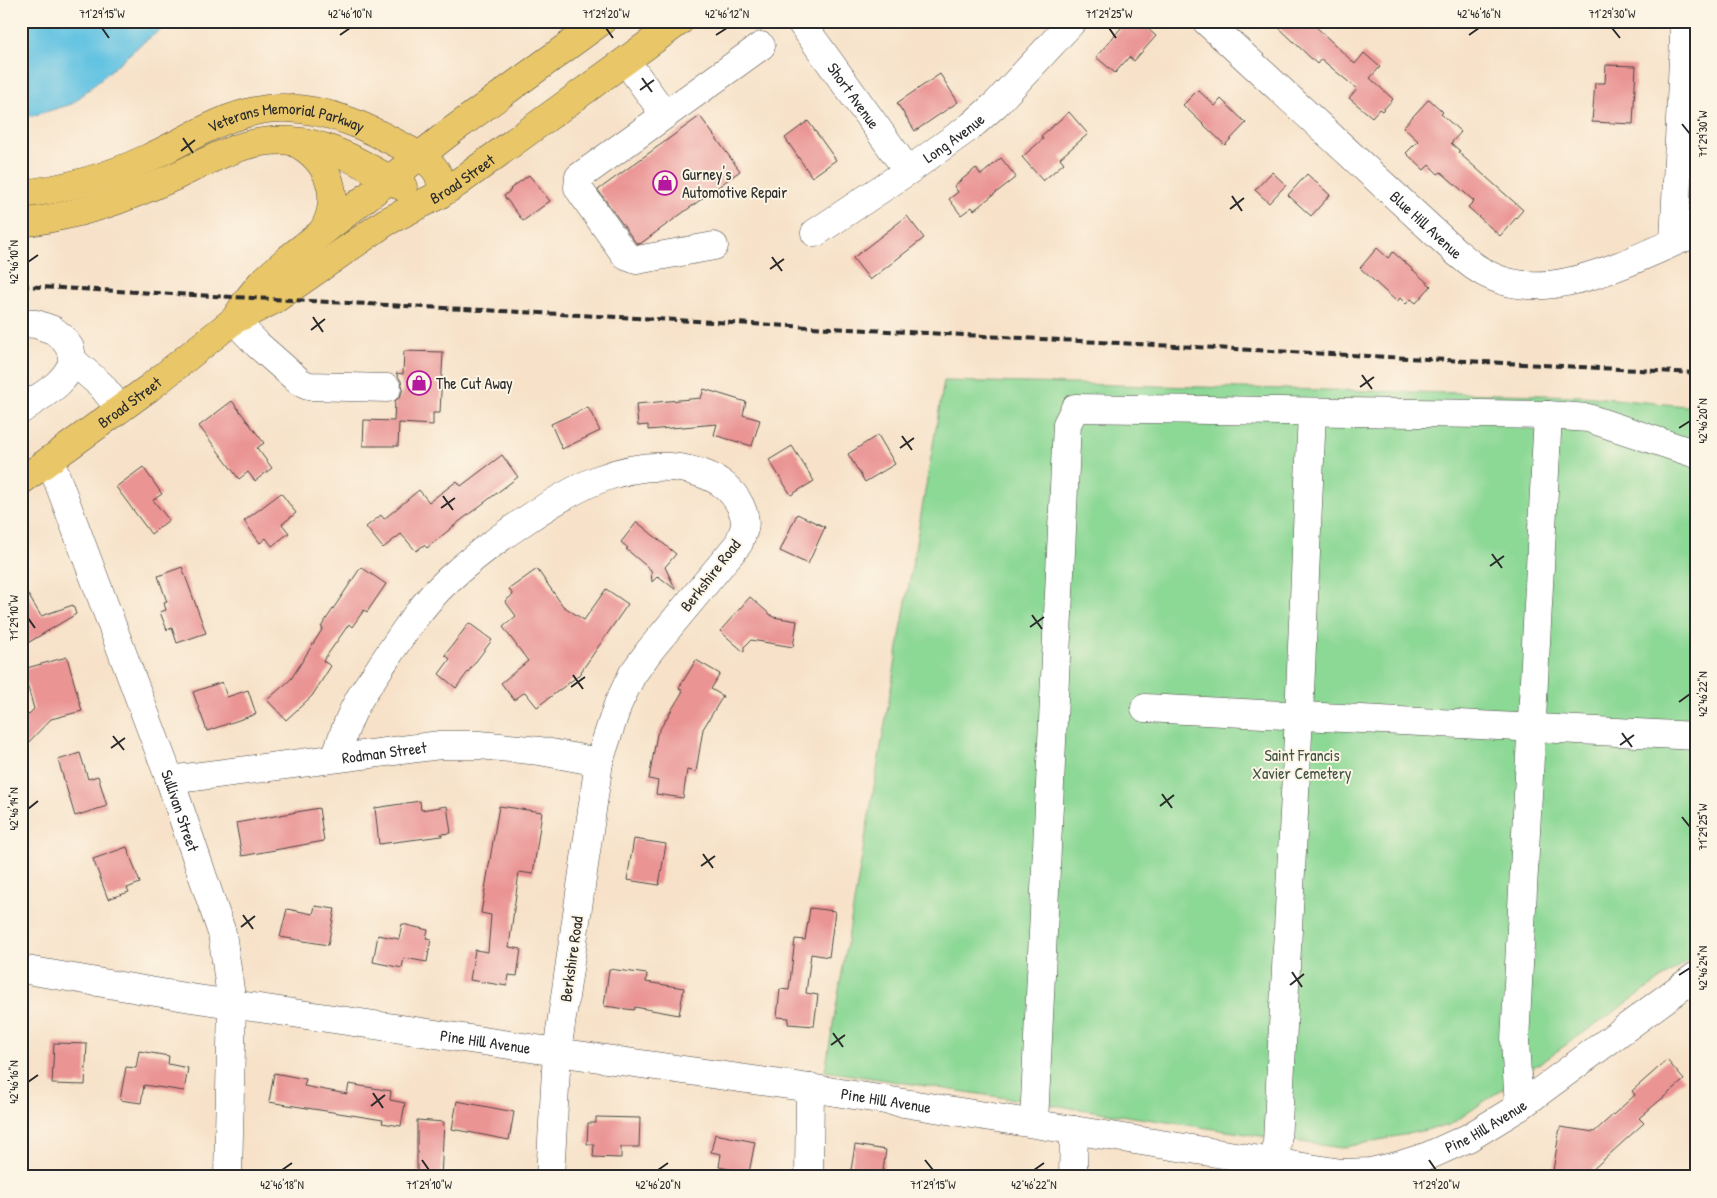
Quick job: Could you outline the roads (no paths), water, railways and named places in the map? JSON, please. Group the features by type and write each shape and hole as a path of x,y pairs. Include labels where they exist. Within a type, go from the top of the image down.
{"main road":[{"name":"Broad Street","path":"234,320 248,298 274,270 420,156 602,21"},
{"name":"Broad Street","path":"21,481 120,409 234,320 274,300 386,222 434,198 469,175 680,21"},
{"name":"Veterans Memorial Parkway","path":"21,194 59,188 111,173 153,156 224,120 247,112 283,108 335,115 375,132 432,164 438,173 441,187 434,198 331,150 293,141 268,141 237,148 212,157 164,181 120,199 77,212 21,223"},
{"path":"293,141 304,148 319,163 332,189 332,210 322,232"}],"street":[{"name":"Short Avenue","path":"800,21 908,171"},
{"name":"Long Avenue","path":"815,233 971,126 989,110 1073,21"},
{"name":"Blue Hill Avenue","path":"1206,21 1455,251 1478,270 1493,278 1528,286 1557,284 1602,272 1685,237"},
{"path":"1683,21 1685,237"},
{"path":"714,246 638,260 626,256 578,188 578,177 761,46"},
{"path":"626,61 665,115"},
{"path":"234,320 258,346 300,382 308,386 387,388"},
{"path":"21,323 36,324 54,330 70,348 73,361 69,373 58,384 21,410"},
{"path":"73,361 102,385 120,409"},
{"path":"1034,1123 1067,424 1075,408 1548,415 1588,418 1696,454"},
{"path":"1276,1162 1299,716 1312,412"},
{"path":"1520,1107 1516,1041 1548,415"},
{"name":"Sullivan Street","path":"50,460 170,780 222,933 232,1004 228,1177"},
{"name":"Berkshire Road","path":"335,758 355,706 406,626 448,580 478,554 560,497 612,474 640,468 669,467 696,471 719,481 734,492 742,510 745,527 738,543 650,650 632,675 618,704 599,762 557,1052 550,1177"},
{"path":"1145,708 1696,736"},
{"name":"Rodman Street","path":"170,780 440,745 480,745 540,751 599,762"},
{"name":"Pine Hill Avenue","path":"21,969 232,1004 810,1088 1276,1162 1341,1175 1371,1172 1388,1173 1468,1138 1520,1107 1696,976"},
{"path":"809,1177 810,1088"},
{"path":"1073,1177 1074,1130"}],"water":[{"path":"21,21 173,21 141,44 72,104 21,118"}],"railway":[{"path":"21,286 1696,373"}],"place":[{"name":"Gurney's Automotive Repair","path":"665,183"},
{"name":"The Cut Away","path":"419,383"}],"park label":[{"name":"Saint Francis Xavier Cemetery","path":"1302,764"}]}
